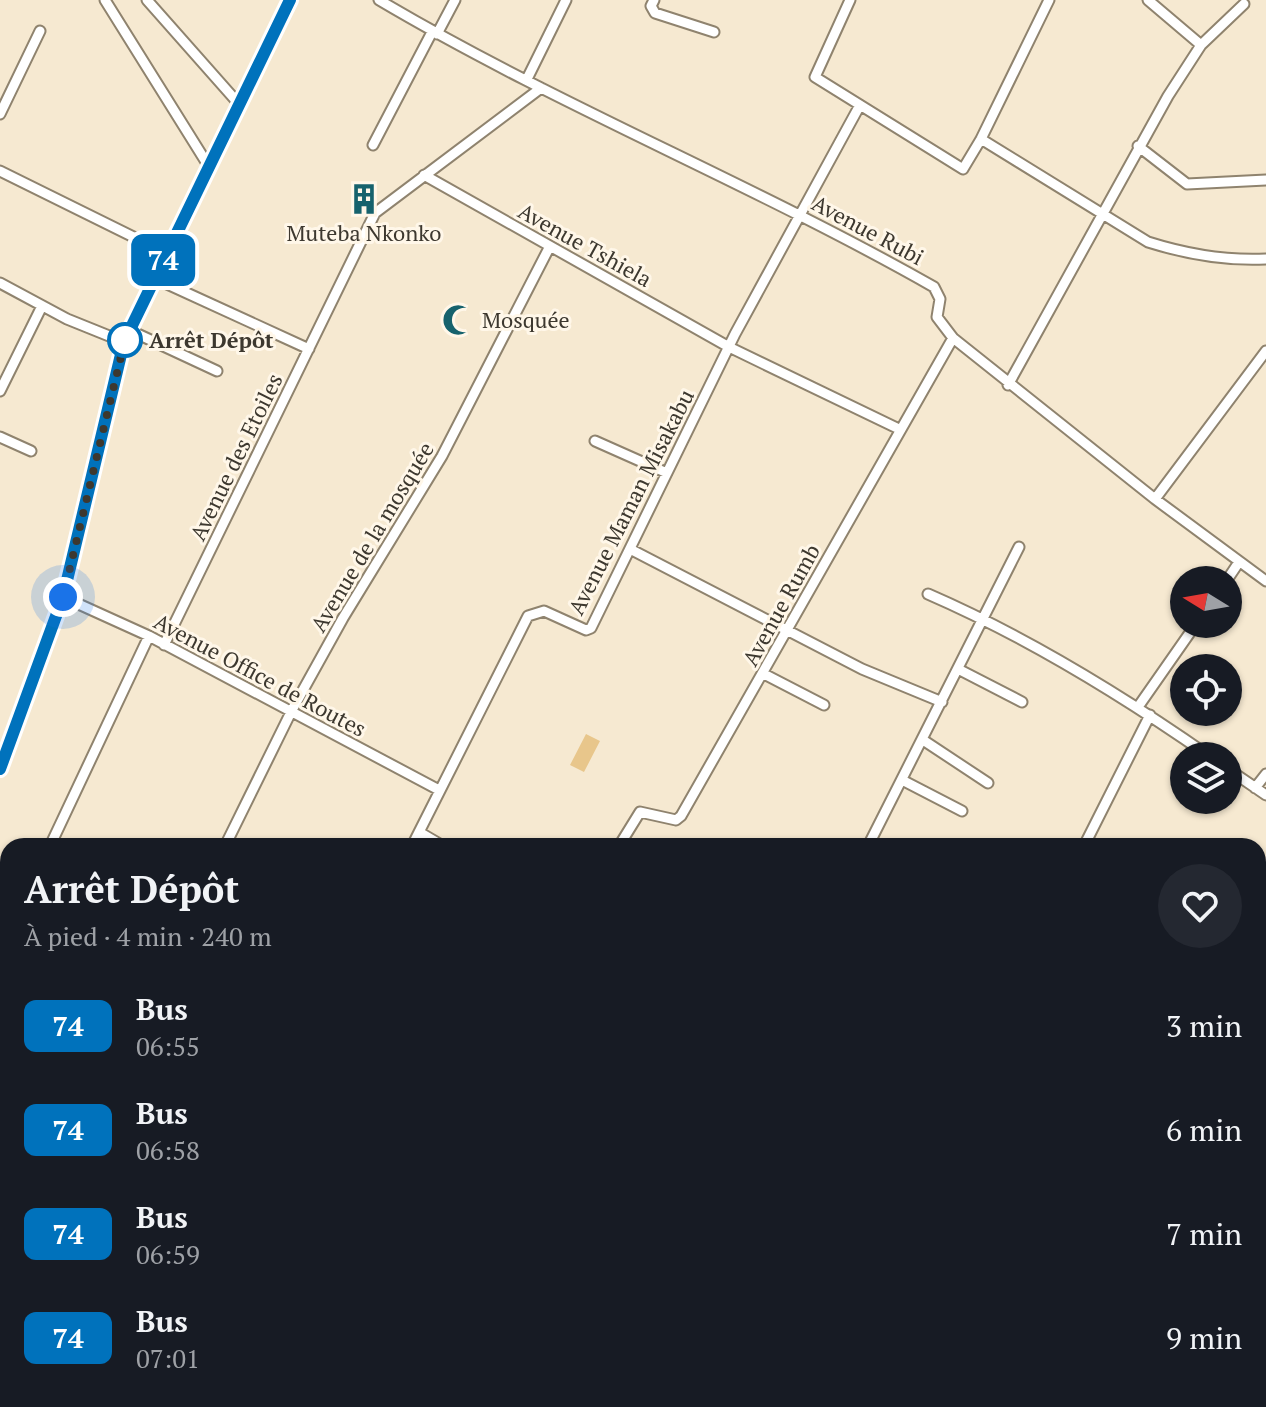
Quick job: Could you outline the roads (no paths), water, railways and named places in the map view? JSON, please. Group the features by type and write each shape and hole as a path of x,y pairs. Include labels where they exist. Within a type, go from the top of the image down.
{"main road":[{"path":"0,769 63,597 127,336 290,0"}],"street":[{"path":"105,0 208,165"},
{"path":"147,0 239,104"},
{"path":"373,145 455,0"},
{"path":"527,79 566,0"},
{"path":"654,0 651,6 655,13 714,32"},
{"path":"850,0 815,77 962,169 981,139 1049,0"},
{"path":"1148,0 1201,45"},
{"name":"Avenue Rubi","path":"384,1 435,33 798,213 934,287 940,299 937,317 953,338 1008,385 1266,581"},
{"path":"1008,385 1103,216 1138,146 1201,45 1244,4"},
{"path":"0,114 40,31"},
{"name":"Avenue des Etoiles","path":"164,645 375,213 541,88"},
{"name":"Avenue Maman Misakabu","path":"416,838 528,616 544,611 590,630 729,347 798,213 860,105"},
{"path":"981,139 1148,242 1176,251 1238,259 1266,259"},
{"path":"1138,146 1187,184 1266,180"},
{"path":"0,171 166,253"},
{"name":"Avenue Tshiela","path":"424,175 729,347 899,429"},
{"name":"Avenue de la mosquée","path":"229,838 292,710 343,618 442,456 550,246"},
{"path":"154,278 309,349"},
{"path":"0,283 42,306 217,371"},
{"path":"0,391 42,306"},
{"name":"Avenue Rumb","path":"624,838 640,812 680,819 953,338"},
{"path":"1155,499 1266,351"},
{"path":"0,437 31,451"},
{"path":"595,441 667,473"},
{"path":"872,838 1019,547"},
{"path":"630,549 862,669 942,702"},
{"path":"1236,566 1239,562"},
{"path":"928,594 983,618 1138,707 1189,742"},
{"name":"Avenue Office de Routes","path":"63,597 149,636 439,790"},
{"path":"54,838 149,636"},
{"path":"1138,707 1186,638"},
{"path":"958,669 1022,702"},
{"path":"764,674 824,705"},
{"path":"1088,838 1150,715"},
{"path":"923,740 988,783"},
{"path":"1255,788 1266,774"},
{"path":"1242,779 1266,795"},
{"path":"902,780 962,811"},
{"path":"419,832 429,838"}],"place":[{"name":"Muteba Nkonko","path":"364,199"},
{"name":"Mosquée","path":"458,320"},
{"name":"Arrêt Dépôt","path":"125,340"}]}
